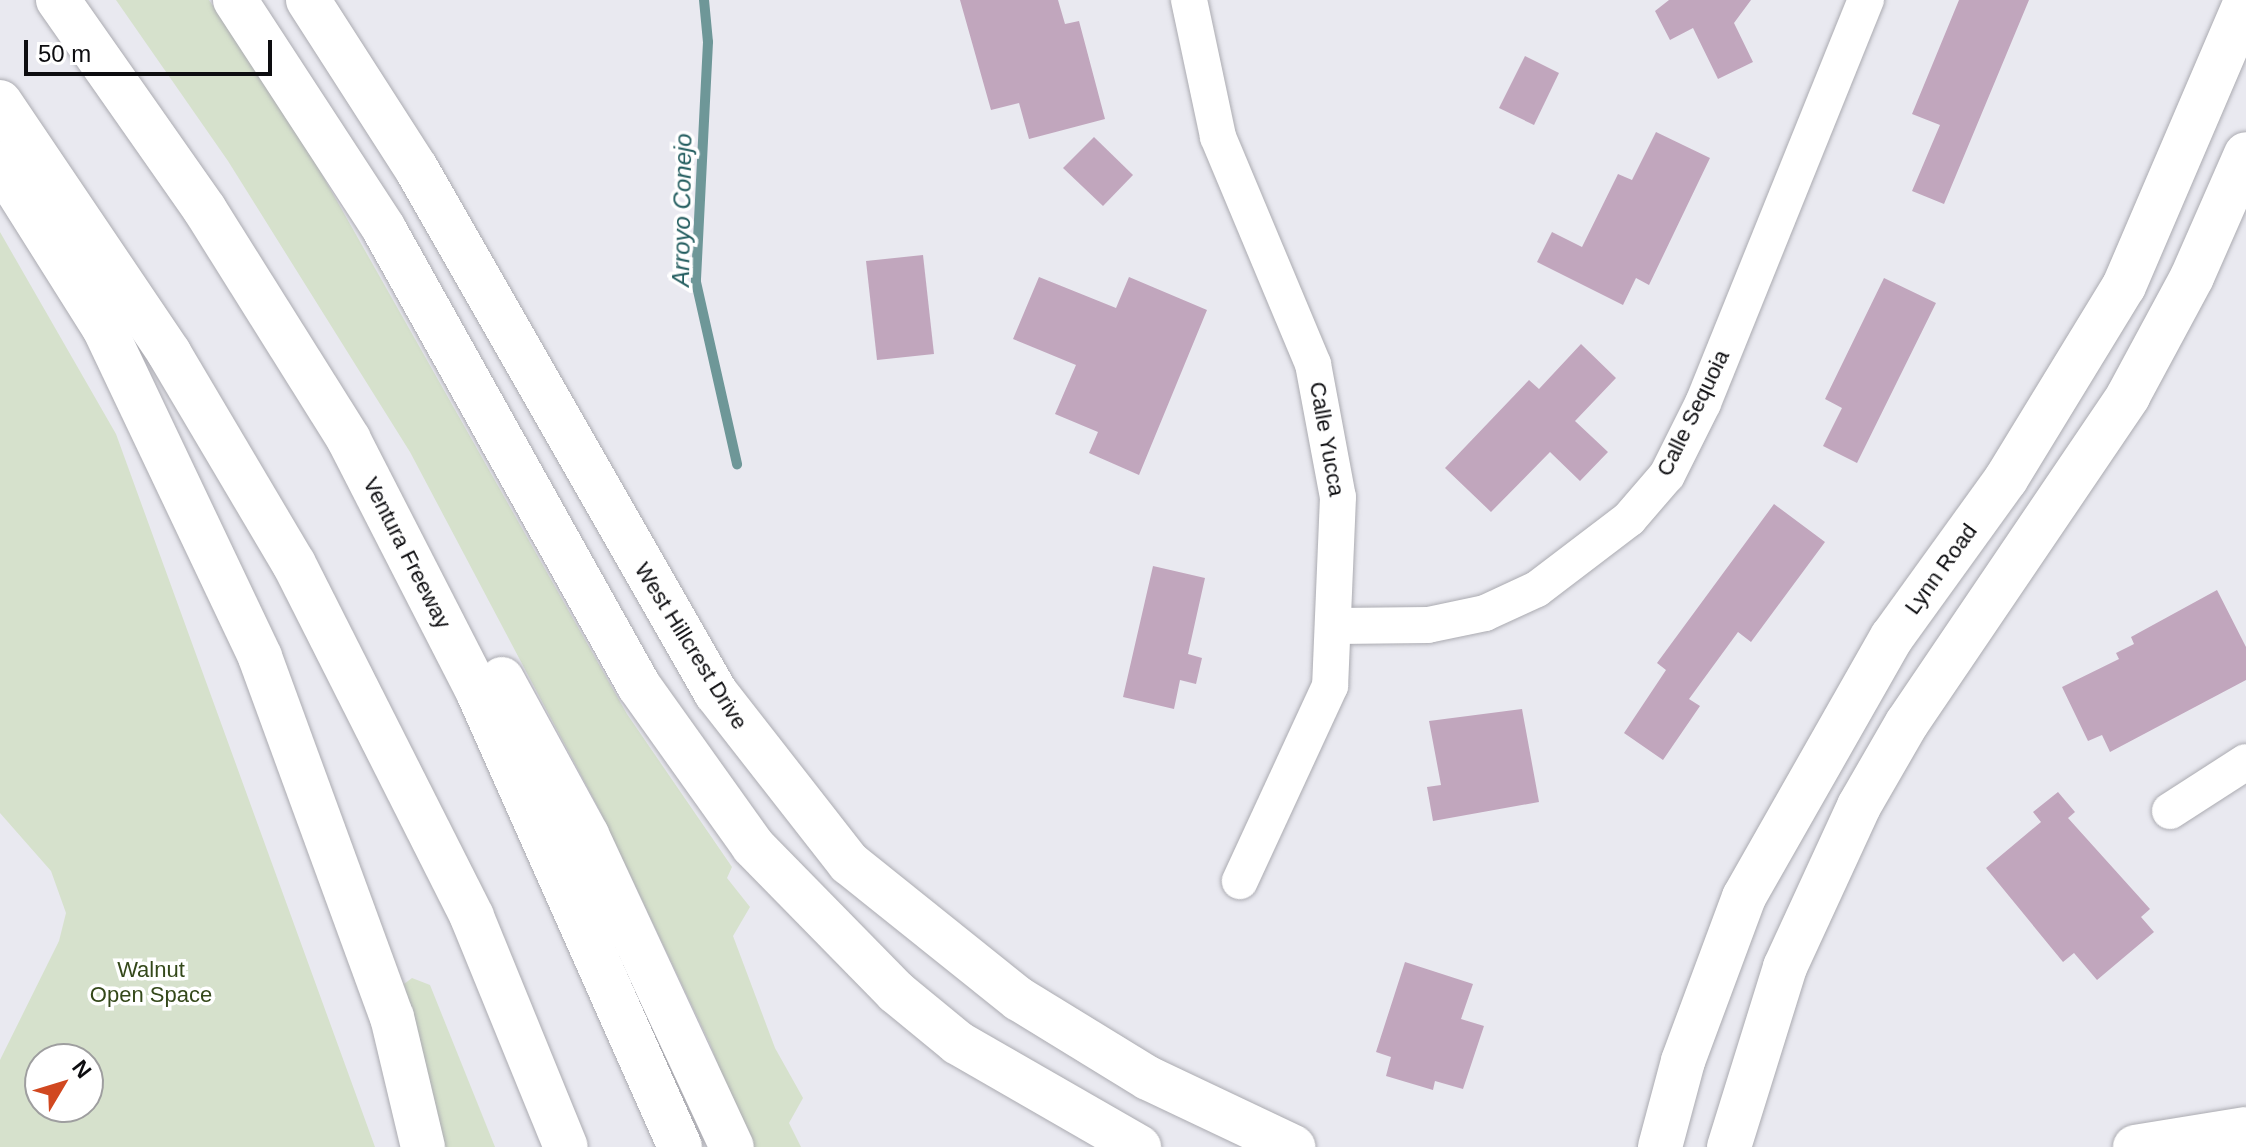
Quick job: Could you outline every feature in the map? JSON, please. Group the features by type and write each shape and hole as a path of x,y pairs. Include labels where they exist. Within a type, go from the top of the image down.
{"main road":[{"name":"Ventura Freeway","path":"58,0 205,210 349,440 477,690 680,1147"},
{"path":"235,0 384,229 639,686 689,763 789,888 958,1043 1139,1147"},
{"name":"West Hillcrest Drive","path":"308,0 416,168 716,693 849,863 914,921 1100,1050 1218,1115 1293,1147"},
{"name":"Lynn Road","path":"1660,1147 1683,1061 1744,897 1892,637 2015,465 2124,286 2246,2"},
{"path":"0,102 169,353 294,564 472,917 566,1147"},
{"path":"1729,1147 1785,967 1859,806 1907,723 2128,396 2192,277 2246,154"},
{"path":"0,163 104,328 260,657 392,1017 423,1147"},
{"path":"349,440 491,659 587,835 732,1147"},
{"path":"789,888 797,866 805,862 914,921"},
{"path":"2135,1147 2246,1129"}],"street":[{"name":"Calle Yucca","path":"1189,0 1218,137 1295,310 1323,398 1338,497 1337,626 1330,686 1240,881"},
{"name":"Calle Sequoia","path":"1337,626 1428,625 1485,613 1537,589 1587,556 1639,508 1667,475 1703,403 1866,0"},
{"path":"2170,811 2246,762"}],"green space":[{"path":"116,0 209,0 298,132 627,714 732,867 727,878 750,907 733,936 775,1048 803,1098 789,1123 801,1147 750,1147 710,1044 600,811 410,452 228,161"},
{"name":"Walnut Open Space","path":"0,232 116,434 375,1147 0,1147 0,1060 59,941 66,913 51,871 0,813"},
{"path":"412,978 430,985 495,1147 445,1147 404,984"}],"building":[{"path":"960,0 1058,0 1065,24 1079,21 1105,119 1029,139 1019,103 991,110"},
{"path":"1669,0 1751,0 1734,23 1753,62 1718,79 1693,28 1670,40 1655,11"},
{"path":"1959,0 2029,0 1944,204 1912,191 1940,125 1912,114"},
{"path":"1525,56 1559,73 1534,125 1499,108"},
{"path":"1656,132 1710,158 1649,285 1636,278 1623,305 1537,262 1552,232 1582,247 1618,174 1632,180"},
{"path":"1094,137 1133,175 1103,206 1063,168"},
{"path":"923,255 934,354 877,360 866,261"},
{"path":"1039,277 1116,308 1129,277 1207,310 1139,475 1089,453 1098,432 1055,414 1076,365 1013,339"},
{"path":"1884,278 1936,303 1857,463 1823,446 1842,408 1825,399"},
{"path":"1581,344 1616,378 1575,421 1608,452 1580,481 1550,452 1491,512 1445,468 1529,380 1539,389"},
{"path":"1774,504 1825,542 1751,642 1738,632 1689,699 1700,706 1663,760 1624,733 1666,670 1657,663"},
{"path":"1153,566 1205,578 1188,654 1202,658 1196,684 1180,680 1174,709 1123,697"},
{"path":"2217,590 2246,647 2246,680 2110,752 2102,735 2088,741 2062,687 2119,659 2116,653 2134,644 2131,637"},
{"path":"1522,709 1539,802 1433,821 1427,787 1441,785 1429,721"},
{"path":"2058,792 2075,812 2068,818 2150,909 2141,917 2154,932 2097,980 2074,953 2063,962 1986,868 2041,822 2033,812"},
{"path":"1405,962 1473,984 1461,1019 1484,1026 1463,1089 1435,1081 1433,1090 1386,1076 1391,1057 1376,1052"}],"waterway":[{"name":"Arroyo Conejo","path":"704,0 708,42 696,282 737,464"}]}
